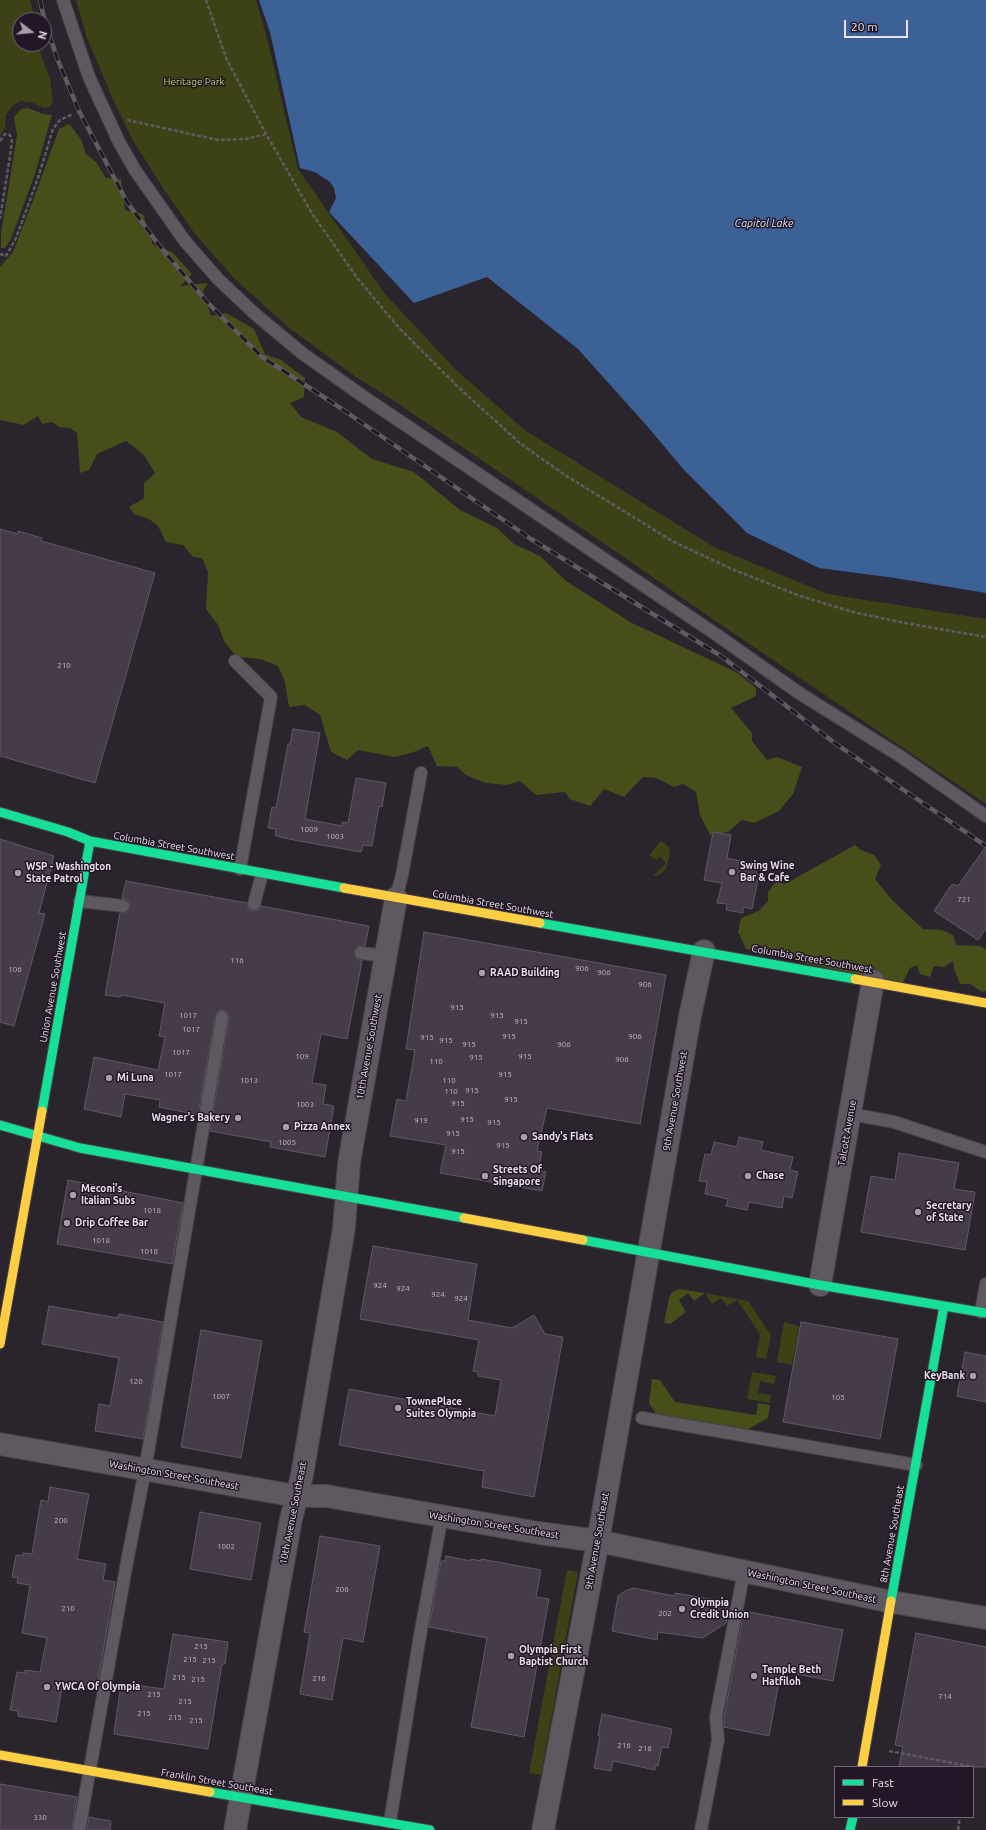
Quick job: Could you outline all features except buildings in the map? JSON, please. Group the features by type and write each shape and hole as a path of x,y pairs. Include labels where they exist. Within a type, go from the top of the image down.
{"street":[{"name":"Columbia Street Southwest","path":"0,812 68,832 90,842 396,898 873,981 986,1003"},
{"name":"Union Avenue Southwest","path":"0,1344 90,842"},
{"name":"10th Avenue Southwest","path":"347,1196 349,1163 396,898"},
{"name":"9th Avenue Southwest","path":"649,1252 679,1076 704,951"},
{"name":"Talcott Avenue","path":"820,1284 873,981"},
{"path":"0,1125 80,1148 983,1313"},
{"name":"10th Avenue Southeast","path":"235,1830 296,1496 302,1475 344,1228 347,1196"},
{"name":"9th Avenue Southeast","path":"543,1830 598,1541 649,1252"},
{"name":"8th Avenue Southeast","path":"862,1766 944,1306"},
{"name":"Washington Street Southeast","path":"0,1444 296,1496 326,1496 539,1533 598,1541 892,1602 986,1618"},
{"name":"Franklin Street Southeast","path":"0,1755 90,1772 430,1830"},
{"path":"850,1830 853,1818"}],"lane":[{"path":"63,0 89,77 119,142 136,170 184,240 218,279 255,314 304,354 367,399 717,635 800,693 900,756 986,816"},
{"path":"235,661 271,697 240,870"},
{"path":"396,898 402,875 421,773"},
{"path":"254,904 262,874"},
{"path":"80,901 123,906"},
{"path":"361,953 385,956"},
{"path":"79,1830 126,1562 145,1470 222,1017"},
{"path":"850,1114 894,1122 986,1152"},
{"path":"983,1313 986,1284"},
{"path":"642,1418 916,1465"},
{"path":"390,1822 419,1641 442,1516"},
{"path":"701,1830 718,1740 716,1718 744,1571"}],"path":[{"path":"206,0 226,58 266,134 313,215 358,279 405,334 457,386 521,444 566,475 674,542 734,570 800,596 853,612 986,637"},
{"path":"0,254 6,256 16,238 38,178 53,129 60,120 73,114"},
{"path":"122,120 218,140 246,138 266,134"},
{"path":"0,141 5,134 10,135 12,141 0,219"},
{"path":"889,1751 969,1766"},
{"path":"958,1830 960,1818"}],"green space":[{"path":"0,0 30,0 33,12 12,12 12,52 40,52 50,78 53,101 50,107 44,108 31,102 20,101 13,105 6,115 5,128 0,136"},
{"name":"Heritage Park","path":"76,0 256,0 267,38 298,169 385,294 455,369 526,431 716,548 828,594 986,619 986,804 390,398 356,377 288,327 234,278 195,234 163,188 132,139 112,97 87,38"},
{"path":"28,108 43,114 52,115 35,174 11,239 5,248 1,248 1,234 17,135 14,117 21,109"},
{"path":"69,124 81,139 86,154 96,162 106,178 121,179 125,210 143,214 153,245 172,252 192,274 180,286 208,283 203,291 211,316 226,313 254,329 265,354 281,360 305,378 304,397 290,403 301,417 337,432 372,459 414,472 460,510 497,528 514,544 540,556 566,581 632,623 736,672 756,688 756,696 731,708 752,733 752,741 767,760 777,757 802,767 793,794 779,811 754,823 742,820 728,832 710,835 700,815 696,792 683,784 674,787 656,778 643,777 624,797 604,789 590,806 570,799 565,792 536,795 520,781 507,785 485,783 466,775 457,767 437,766 428,746 414,752 394,757 358,750 347,760 331,752 320,715 305,705 289,707 285,682 278,666 260,659 237,657 225,643 218,625 206,609 208,572 202,558 193,557 183,545 166,542 158,526 149,519 134,514 129,507 144,498 144,483 155,473 143,454 126,441 97,454 89,470 80,473 77,433 70,428 59,427 52,422 42,424 38,416 24,425 0,420 0,267 13,252 59,129"},
{"path":"661,841 668,846 670,853 666,869 659,875 653,876 666,863 660,857 656,860 649,855"},
{"path":"855,845 861,850 874,855 881,865 875,879 893,901 923,929 942,930 953,935 956,945 979,946 986,949 986,991 982,992 970,984 960,984 954,969 953,961 944,967 934,966 930,977 920,974 917,965 910,968 902,984 803,963 784,953 772,955 760,945 756,951 746,949 738,932 741,918 759,911 768,901 768,892 776,882 785,884"},
{"path":"679,1289 705,1293 694,1301 688,1293 679,1300 686,1312 670,1324 664,1323 669,1298 672,1292"},
{"path":"705,1293 748,1301 771,1335 766,1359 756,1357 760,1334 737,1300 727,1306 721,1298 712,1304"},
{"path":"784,1322 799,1326 792,1365 777,1362"},
{"path":"752,1372 776,1376 774,1384 760,1381 758,1393 771,1395 770,1403 747,1399"},
{"path":"652,1379 660,1380 675,1402 756,1415 758,1403 770,1405 768,1418 745,1431 658,1417 649,1403"},
{"path":"567,1570 578,1572 541,1775 529,1773"}],"water":[{"name":"Capitol Lake","path":"259,0 986,0 986,593 895,578 819,568 747,533 684,470 578,349 487,277 414,303 329,212 336,198 334,188 330,182 315,172 300,168 270,32"}],"railway":[{"path":"40,0 44,18 57,58 79,111 127,202 158,244 206,301 262,357 336,405 531,539 721,656 836,744 986,846"}],"traffic: fast":[{"path":"0,812 68,832 90,841 344,888"},
{"path":"42,1111 90,841"},
{"path":"540,923 855,979"},
{"path":"0,1125 80,1148 464,1218"},
{"path":"583,1240 820,1285 986,1313"},
{"path":"891,1601 944,1306"},
{"path":"210,1792 430,1830"},
{"path":"850,1830 853,1818"}],"traffic: slow":[{"path":"344,888 540,923"},
{"path":"855,979 986,1003"},
{"path":"0,1344 42,1111"},
{"path":"464,1218 583,1240"},
{"path":"862,1766 891,1601"},
{"path":"0,1755 210,1792"}],"place":[{"name":"Swing Wine Bar & Cafe","path":"732,872"},
{"name":"WSP - Washington State Patrol","path":"18,873"},
{"name":"RAAD Building","path":"482,973"},
{"name":"Mi Luna","path":"109,1078"},
{"name":"Wagner's Bakery","path":"238,1118"},
{"name":"Pizza Annex","path":"286,1127"},
{"name":"Sandy's Flats","path":"524,1137"},
{"name":"Streets Of Singapore","path":"485,1176"},
{"name":"Chase","path":"748,1176"},
{"name":"Meconi's Italian Subs","path":"73,1195"},
{"name":"Secretary of State","path":"918,1212"},
{"name":"Drip Coffee Bar","path":"67,1223"},
{"name":"KeyBank","path":"973,1376"},
{"name":"TownePlace Suites Olympia","path":"398,1408"},
{"name":"Olympia Credit Union","path":"682,1609"},
{"name":"Olympia First Baptist Church","path":"511,1656"},
{"name":"Temple Beth Hatfiloh","path":"754,1676"},
{"name":"YWCA Of Olympia","path":"47,1687"}]}
